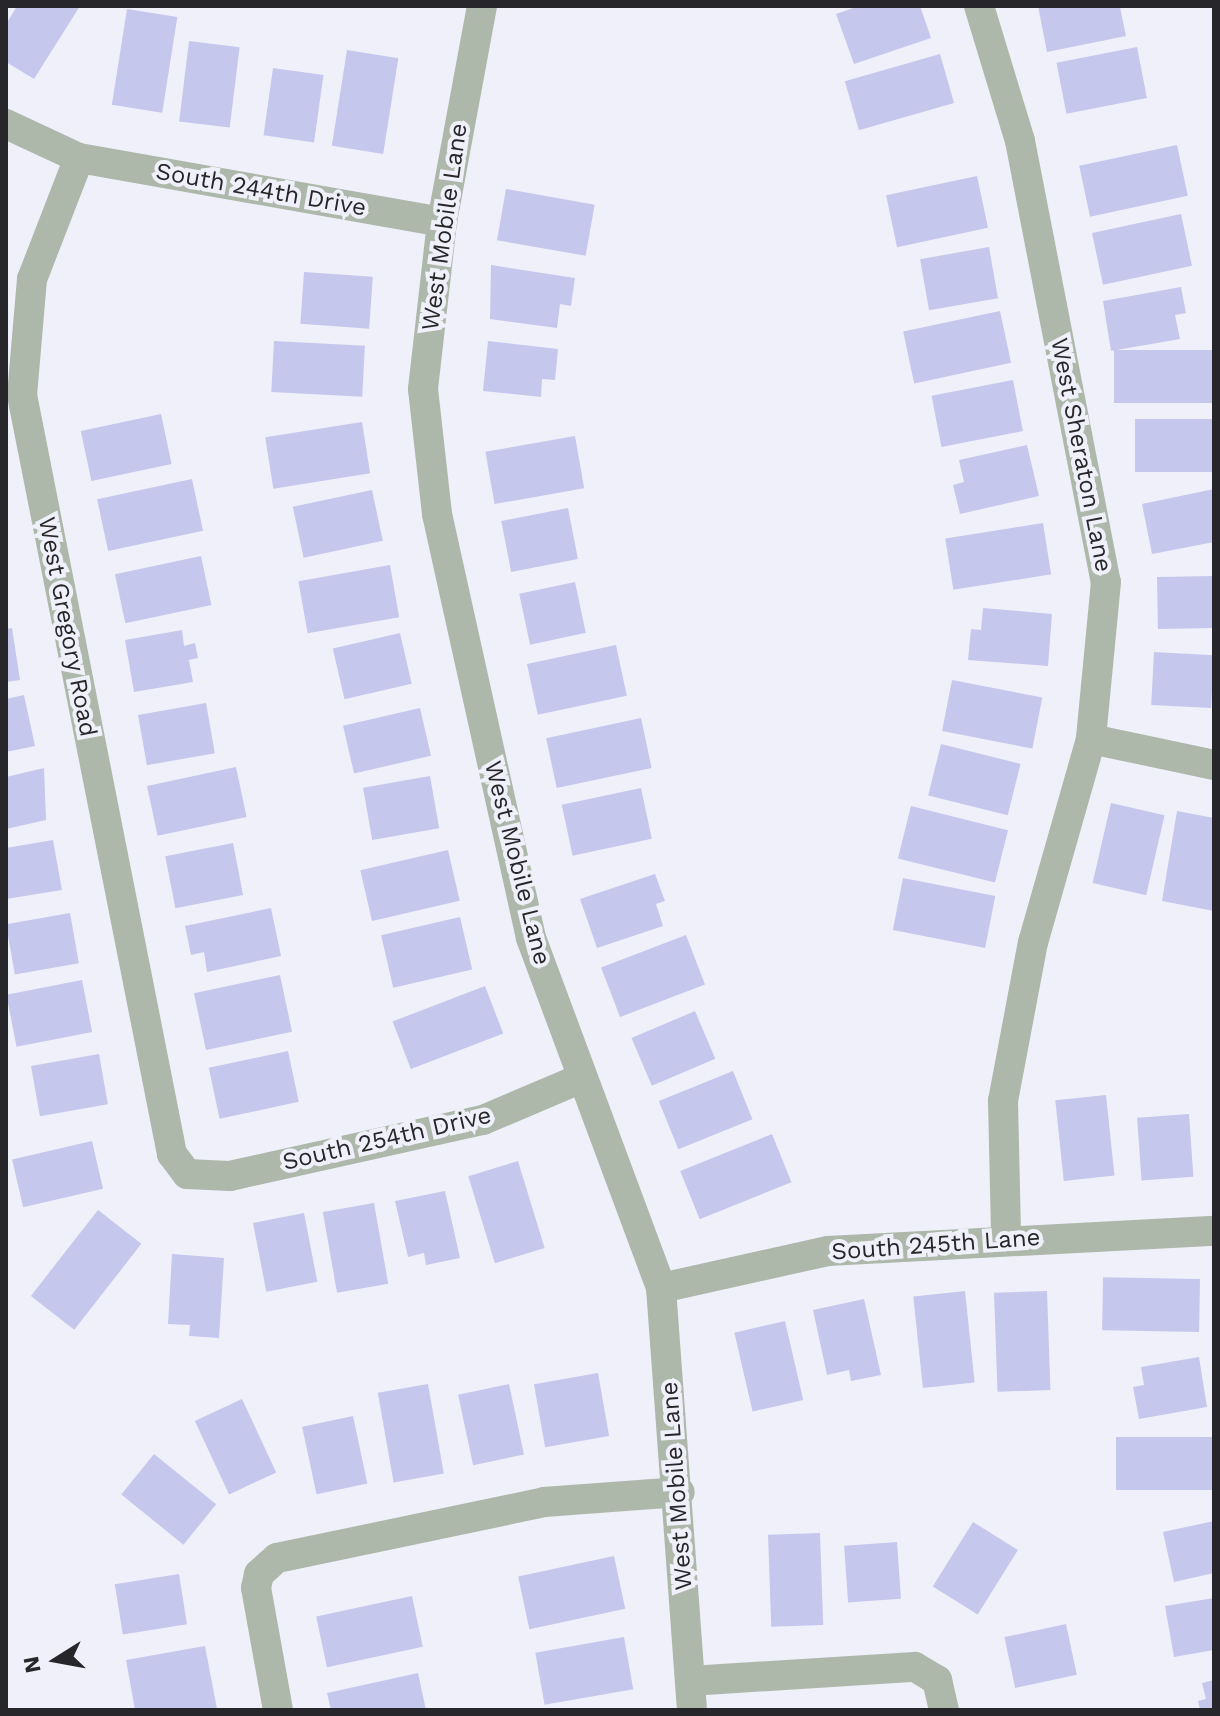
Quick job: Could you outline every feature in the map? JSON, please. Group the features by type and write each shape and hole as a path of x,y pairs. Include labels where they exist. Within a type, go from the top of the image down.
{"street":[{"name":"West Mobile Lane","path":"482,6 442,222 423,389 437,514 531,938 661,1288 680,1492 691,1696"},
{"name":"West Sheraton Lane","path":"979,6 1020,141 1106,582 1091,739 1033,942 1003,1101 1006,1238"},
{"path":"6,124 79,158"},
{"name":"South 244th Drive","path":"79,158 442,222"},
{"name":"West Gregory Road","path":"79,158 32,279 22,395 166,1139 187,1174"},
{"path":"1091,739 1214,765"},
{"name":"South 254th Drive","path":"187,1174 230,1176 483,1120 582,1078"},
{"name":"South 245th Lane","path":"661,1288 828,1251 1006,1238 1214,1231"},
{"path":"278,1710 258,1607 259,1574 300,1550 544,1502 680,1492"},
{"path":"691,1696 915,1667 932,1674 944,1710"}],"building":[{"path":"17,6 80,6 34,79 6,62 6,24"},
{"path":"859,6 920,6 931,38 854,64 836,14"},
{"path":"1038,6 1120,7 1126,36 1047,52"},
{"path":"127,9 177,17 162,113 112,105"},
{"path":"189,41 240,47 230,128 179,121"},
{"path":"1137,47 1147,98 1066,114 1057,63"},
{"path":"347,50 398,58 383,154 332,146"},
{"path":"940,54 954,103 859,130 845,81"},
{"path":"273,68 324,75 314,142 264,135"},
{"path":"1177,145 1188,196 1090,217 1079,166"},
{"path":"977,176 988,228 897,247 886,195"},
{"path":"506,189 595,205 586,256 497,240"},
{"path":"1181,214 1192,266 1103,285 1092,233"},
{"path":"989,247 998,298 929,310 920,259"},
{"path":"491,265 575,278 571,306 560,304 557,328 490,319"},
{"path":"304,272 373,277 369,329 300,324"},
{"path":"1181,287 1186,313 1175,315 1180,339 1111,351 1103,301"},
{"path":"1000,311 1011,363 914,383 903,332"},
{"path":"274,341 365,346 362,397 271,392"},
{"path":"488,341 558,349 555,380 542,379 541,397 483,391"},
{"path":"1114,350 1214,350 1214,403 1114,403"},
{"path":"1013,380 1023,431 941,447 932,396"},
{"path":"161,414 172,464 91,481 81,431"},
{"path":"1135,419 1214,419 1214,472 1135,472"},
{"path":"362,422 370,473 273,489 265,437"},
{"path":"575,436 584,488 495,504 485,452"},
{"path":"1027,445 1039,496 960,514 953,485 964,482 959,460"},
{"path":"192,479 203,531 108,551 97,499"},
{"path":"1214,489 1214,542 1152,554 1142,504"},
{"path":"372,490 383,541 304,558 293,507"},
{"path":"568,508 578,559 511,572 501,521"},
{"path":"1043,523 1051,574 953,590 945,538"},
{"path":"201,556 211,605 125,623 115,574"},
{"path":"390,565 399,617 308,633 298,581"},
{"path":"1213,576 1214,628 1158,629 1157,577"},
{"path":"575,582 586,633 530,645 519,594"},
{"path":"983,608 1052,614 1048,666 968,660 971,629 981,630"},
{"path":"12,628 20,680 6,682 6,629"},
{"path":"182,630 184,646 195,643 198,658 189,660 193,682 134,692 125,640"},
{"path":"400,633 412,684 344,699 333,649"},
{"path":"616,645 627,696 538,715 527,664"},
{"path":"1154,652 1214,655 1211,708 1151,705"},
{"path":"952,680 1042,698 1032,749 942,731"},
{"path":"24,695 35,746 6,752 6,699"},
{"path":"206,703 215,753 147,765 138,715"},
{"path":"420,708 431,756 354,774 343,726"},
{"path":"641,718 652,768 557,788 546,738"},
{"path":"941,744 1021,764 1008,815 928,795"},
{"path":"236,767 247,817 158,836 147,786"},
{"path":"44,768 46,820 6,829 6,777"},
{"path":"430,776 439,828 372,840 363,788"},
{"path":"641,788 652,839 573,856 562,805"},
{"path":"1111,803 1165,815 1146,895 1093,883"},
{"path":"911,806 1008,830 995,883 898,858"},
{"path":"1177,811 1214,818 1214,911 1162,901"},
{"path":"53,840 62,890 6,899 6,848"},
{"path":"233,843 243,895 175,908 165,856"},
{"path":"448,850 460,901 372,921 360,870"},
{"path":"655,874 665,901 656,904 663,926 597,948 580,899"},
{"path":"903,878 995,896 985,948 893,930"},
{"path":"271,908 281,956 207,972 204,952 191,955 185,926"},
{"path":"70,913 79,963 15,975 6,924"},
{"path":"460,917 472,970 393,988 381,935"},
{"path":"686,935 705,984 620,1017 601,968"},
{"path":"280,975 292,1032 206,1050 194,993"},
{"path":"82,980 92,1032 17,1047 6,995"},
{"path":"485,986 503,1034 411,1069 393,1021"},
{"path":"695,1011 715,1059 652,1086 631,1038"},
{"path":"288,1051 299,1102 220,1119 209,1068"},
{"path":"99,1054 108,1104 40,1116 31,1066"},
{"path":"733,1071 752,1119 678,1149 659,1101"},
{"path":"1106,1095 1114,1176 1064,1181 1055,1100"},
{"path":"1189,1114 1193,1177 1142,1180 1137,1118"},
{"path":"772,1134 791,1182 700,1219 680,1171"},
{"path":"92,1141 103,1189 23,1207 12,1159"},
{"path":"518,1161 545,1248 495,1263 468,1176"},
{"path":"445,1191 460,1258 426,1265 424,1253 408,1257 395,1201"},
{"path":"374,1203 388,1284 337,1293 323,1212"},
{"path":"98,1210 141,1244 74,1330 31,1296"},
{"path":"304,1213 317,1282 266,1292 253,1223"},
{"path":"172,1254 224,1258 219,1338 189,1336 190,1325 168,1324"},
{"path":"1103,1277 1200,1279 1199,1332 1102,1330"},
{"path":"965,1291 975,1382 923,1388 913,1296"},
{"path":"1047,1291 1050,1390 997,1392 994,1293"},
{"path":"864,1299 881,1375 851,1381 849,1370 827,1375 813,1310"},
{"path":"785,1321 803,1400 753,1412 734,1333"},
{"path":"1199,1357 1207,1407 1139,1419 1133,1387 1144,1385 1141,1367"},
{"path":"598,1373 609,1436 545,1447 534,1384"},
{"path":"428,1384 444,1474 394,1482 378,1393"},
{"path":"509,1384 524,1454 473,1465 458,1395"},
{"path":"242,1399 276,1472 229,1494 195,1421"},
{"path":"353,1416 367,1483 316,1494 302,1427"},
{"path":"1116,1437 1214,1437 1214,1490 1116,1490"},
{"path":"154,1454 216,1504 183,1545 121,1494"},
{"path":"1214,1521 1214,1573 1174,1582 1163,1532"},
{"path":"973,1522 1018,1550 978,1615 933,1586"},
{"path":"820,1533 823,1625 771,1627 768,1535"},
{"path":"897,1542 901,1599 848,1603 844,1546"},
{"path":"614,1556 625,1609 529,1629 518,1576"},
{"path":"179,1574 187,1624 123,1635 115,1584"},
{"path":"412,1596 423,1647 327,1667 316,1616"},
{"path":"1214,1598 1214,1650 1174,1657 1165,1606"},
{"path":"1066,1624 1077,1675 1015,1688 1004,1637"},
{"path":"624,1637 633,1689 545,1705 535,1653"},
{"path":"205,1646 217,1709 135,1710 126,1660"},
{"path":"418,1673 426,1710 331,1710 327,1693"},
{"path":"1214,1680 1214,1710 1200,1710 1198,1701 1206,1699 1202,1683"}]}
